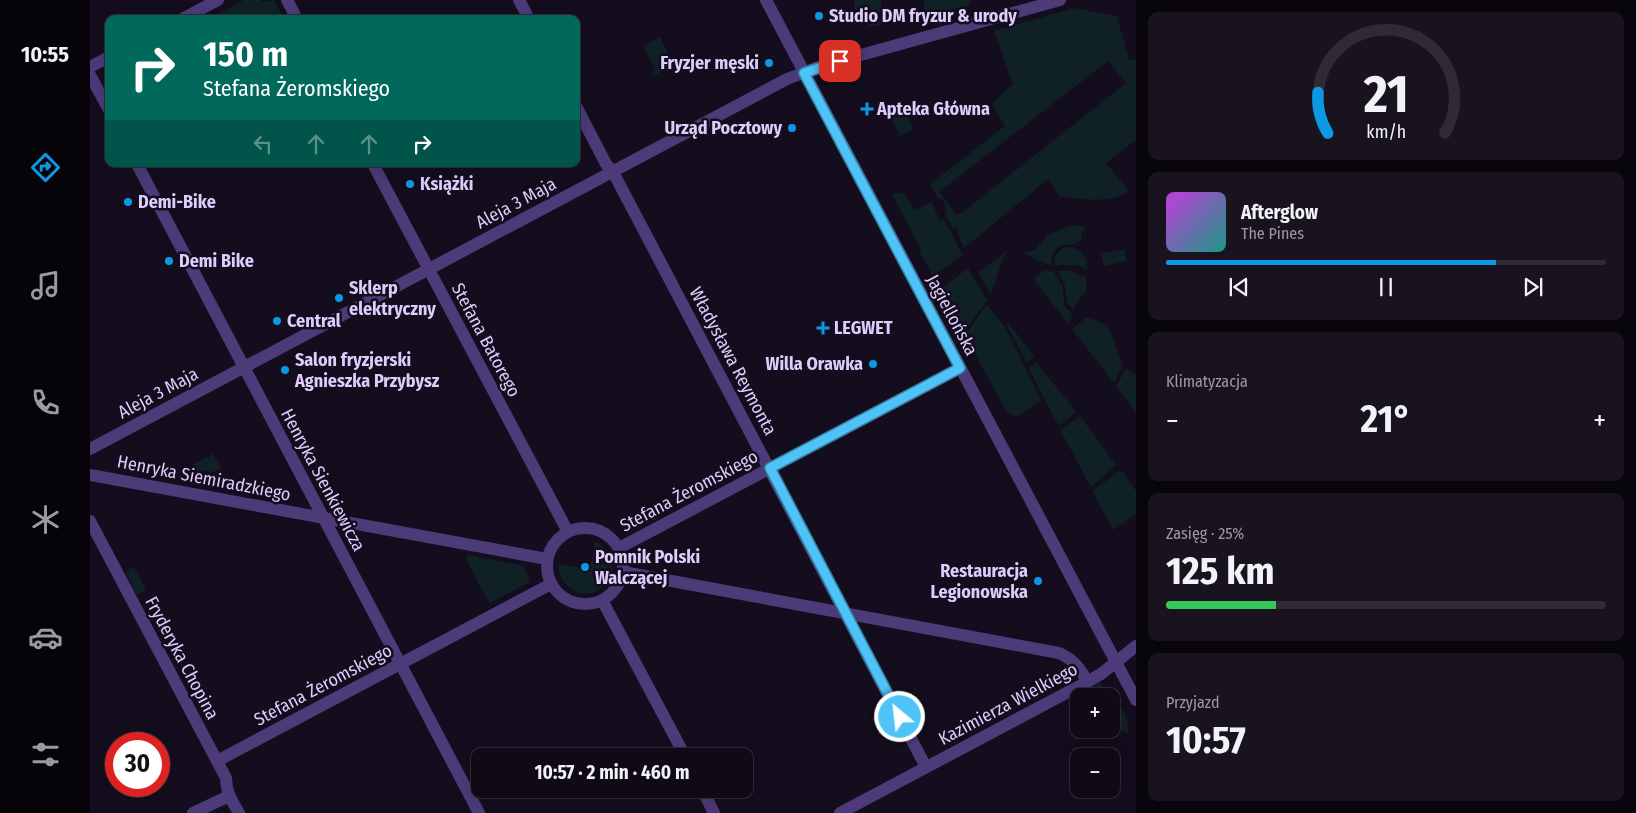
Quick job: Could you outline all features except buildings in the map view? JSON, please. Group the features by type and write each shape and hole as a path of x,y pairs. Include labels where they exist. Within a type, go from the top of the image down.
{"street":[{"path":"190,15 218,0"},
{"path":"287,0 295,15"},
{"path":"519,0 527,15"},
{"name":"Jagiellońska","path":"766,0 1136,700"},
{"name":"Aleja 3 Maja","path":"93,448 787,79 1060,0"},
{"path":"90,67 105,59"},
{"path":"90,75 105,103"},
{"name":"Władysława Reymonta","path":"580,114 606,164 613,172 770,468 926,767"},
{"name":"Henryka Sienkiewicza","path":"139,167 478,813"},
{"name":"Stefana Batorego","path":"375,167 568,532"},
{"name":"Stefana Żeromskiego","path":"619,548 960,368"},
{"name":"Henryka Siemiradzkiego","path":"90,475 548,559"},
{"name":"Fryderyka Chopina","path":"90,521 226,778 229,796 239,813"},
{"path":"579,528 591,528 602,532 612,539 619,548 623,560 623,572 619,584 612,593 602,600 591,604 579,604 568,600 558,593 551,584 547,572 551,548 558,539 568,532 579,528"},
{"path":"623,572 1059,653 1067,657 1082,670 1087,682"},
{"name":"Stefana Żeromskiego","path":"217,761 551,584"},
{"path":"602,600 681,748"},
{"name":"Kazimierza Wielkiego","path":"840,813 1087,682 1136,646"},
{"path":"193,813 229,796"},
{"path":"706,798 714,813"}],"shaded area":[{"path":"244,0 261,0 262,2 274,0 282,15 217,15"},
{"path":"854,0 881,0 881,25 865,24 858,16"},
{"path":"924,0 970,0 970,5 924,17"},
{"path":"1074,8 1117,16 1129,60 1136,59 1136,140 1106,163 1129,191 1114,198 1106,199 1063,197 1059,196 1048,179 964,248 956,227 953,229 945,215 947,210 942,198 938,199 930,184 1005,126 992,104 1013,84 994,31","holes":["1108,61 1126,83 963,212 956,215 944,197 942,197 940,191"]},
{"path":"660,37 674,64 652,77 655,68 643,46"},
{"path":"902,108 914,129 900,136 889,115"},
{"path":"904,192 914,210 931,202 941,222 943,218 963,255 933,276 892,194"},
{"path":"1069,226 1083,226 1085,231 1081,233 1082,239 1076,244 1059,246 1052,254 1051,265 1042,263 1023,253 1036,249 1047,235"},
{"path":"1064,247 1074,248 1082,252 1086,260 1087,270 1076,265 1054,265 1056,254"},
{"path":"1124,249 1127,261 1104,266 1101,254"},
{"path":"1008,252 1004,256 991,294 978,273"},
{"path":"968,268 987,300 963,334 940,290"},
{"path":"1044,270 1054,272 1062,286 1065,307 1072,313 1069,325 1035,281 1035,278"},
{"path":"1068,270 1086,277 1086,292 1073,310 1067,303 1065,286 1058,271"},
{"path":"988,306 1005,327 1041,400 1017,417 1007,412 965,336 983,309"},
{"path":"1086,318 1104,324 1112,335 1123,365 1114,383 1072,329"},
{"path":"1009,324 1034,356 1027,363 1007,326"},
{"path":"1036,362 1075,410 1075,413 1060,425 1057,424 1029,368"},
{"path":"1126,368 1136,375 1136,412 1116,387"},
{"path":"1080,416 1116,465 1092,486 1090,486 1061,431"},
{"path":"213,454 221,469 213,472 199,470 196,483 187,481 189,467"},
{"path":"1119,471 1122,471 1136,491 1136,514 1113,530 1093,493 1094,490"},
{"path":"595,541 607,552 612,563 611,574 606,584 597,591 586,594 575,591 561,578 559,564 588,569"},
{"path":"469,555 524,566 530,582 490,603 466,558"},
{"path":"134,567 146,590 137,595 126,574 127,570"},
{"path":"1100,682 1105,688 1090,688"},
{"path":"1120,706 1126,718 1128,733 1120,730"}],"place":[{"name":"Studio DM fryzur & urody","path":"819,16"},
{"name":"Fryzjer męski","path":"769,63"},
{"name":"Apteka Główna","path":"867,109"},
{"name":"Urząd Pocztowy","path":"792,128"},
{"name":"Książki","path":"410,184"},
{"name":"Demi-Bike","path":"128,202"},
{"name":"Demi Bike","path":"169,261"},
{"name":"Sklerp elektryczny","path":"339,298"},
{"name":"Central","path":"277,321"},
{"name":"LEGWET","path":"823,328"},
{"name":"Willa Orawka","path":"873,364"},
{"name":"Salon fryzjerski Agnieszka Przybysz","path":"285,370"},
{"name":"Pomnik Polski Walczącej","path":"585,567"},
{"name":"Restauracja Legionowska","path":"1038,581"}],"route":[{"path":"840,61 804,73 960,368 770,468 900,717"}]}
